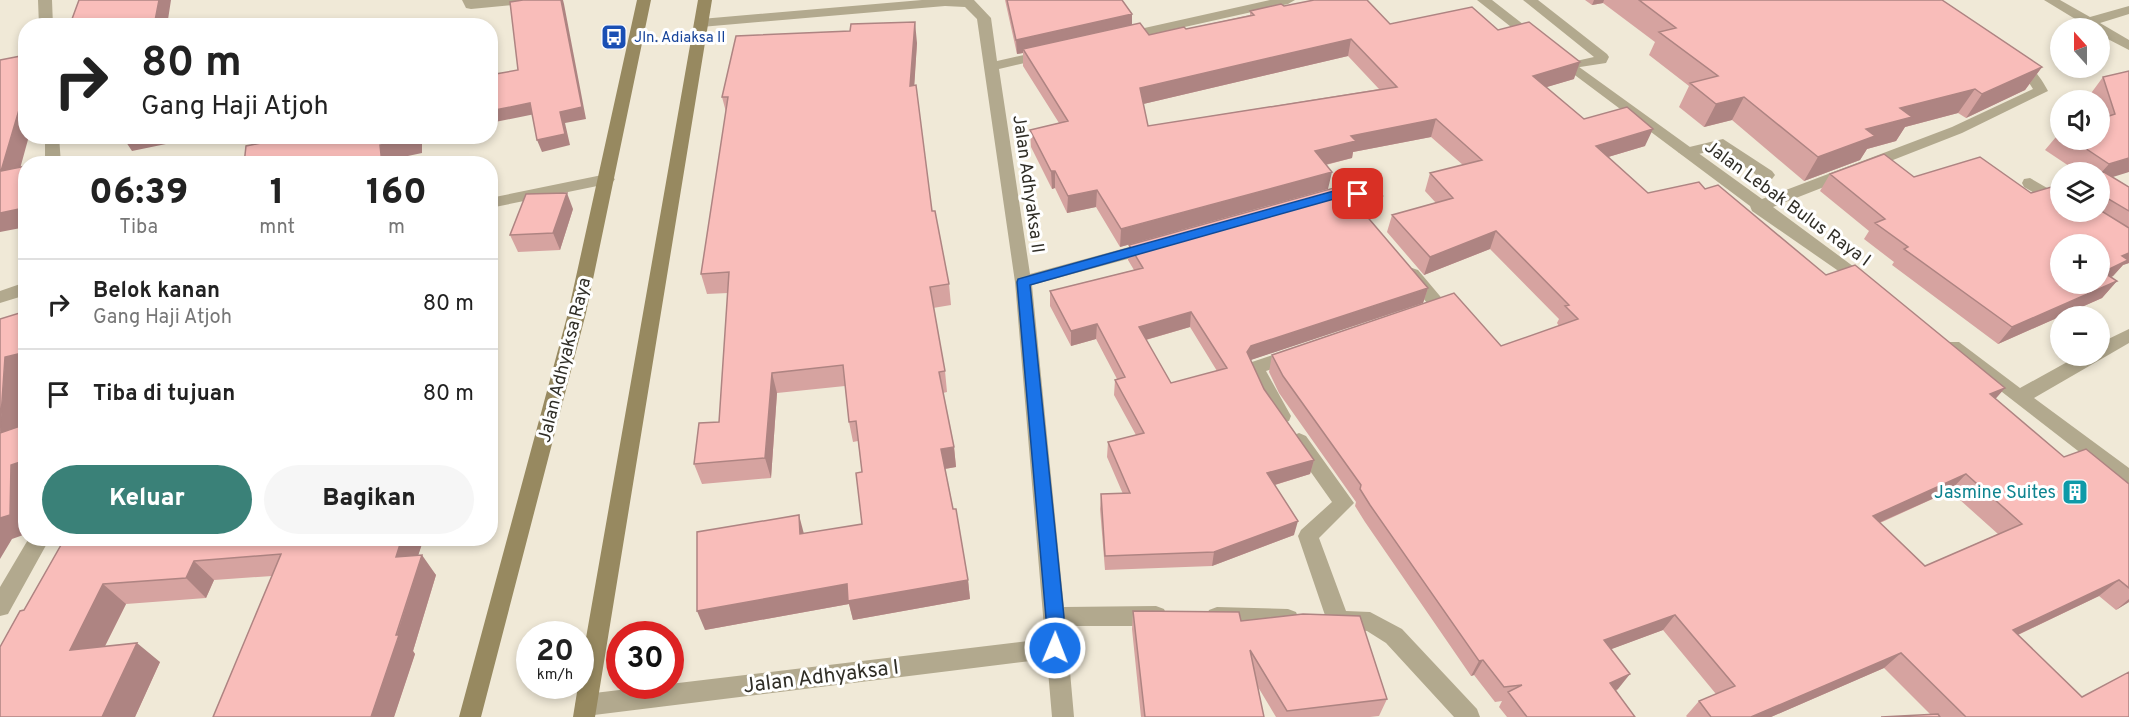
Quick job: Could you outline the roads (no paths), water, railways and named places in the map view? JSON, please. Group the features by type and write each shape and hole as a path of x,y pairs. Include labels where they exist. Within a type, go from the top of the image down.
{"main road":[{"name":"Jalan Adhyaksa Raya","path":"470,717 577,313 644,0"},
{"path":"585,711 705,0"}],"street":[{"path":"45,0 46,18"},
{"path":"469,0 471,5 524,0"},
{"path":"1106,41 1287,0"},
{"name":"Jalan Lebak Bulus Raya I","path":"1484,0 1758,207 1875,291"},
{"path":"1530,0 1602,57 1601,60 1572,66"},
{"path":"2051,0 2082,18"},
{"name":"Jalan Adhyaksa II","path":"701,23 945,2 969,3 984,18 1023,282 1056,617 1055,648 1063,717"},
{"path":"2110,19 2129,10"},
{"path":"2110,34 2129,46"},
{"path":"992,66 1060,51"},
{"path":"1758,207 1957,130 2041,91 2031,75 2005,58"},
{"path":"1686,152 1723,144 1767,176"},
{"path":"498,201 607,179"},
{"path":"2030,183 2050,196"},
{"path":"1341,193 1356,210"},
{"path":"1307,203 1341,193 1376,196"},
{"path":"1023,282 1169,242"},
{"path":"1401,262 1439,306 1407,317"},
{"path":"0,297 18,291"},
{"path":"2110,345 2129,335"},
{"path":"1943,340 2021,396 2129,479"},
{"path":"1309,350 1255,369 1270,398 1344,503 1308,536 1339,621"},
{"path":"2021,396 2074,366"},
{"path":"0,607 35,546"},
{"path":"1056,617 1187,616 1370,622 1394,636 1469,717"},
{"name":"Jalan Adhyaksa I","path":"585,711 1055,648"}],"place":[{"name":"Jln. Adiaksa II","path":"614,37"},
{"name":"Jasmine Suites","path":"2075,492"}]}
